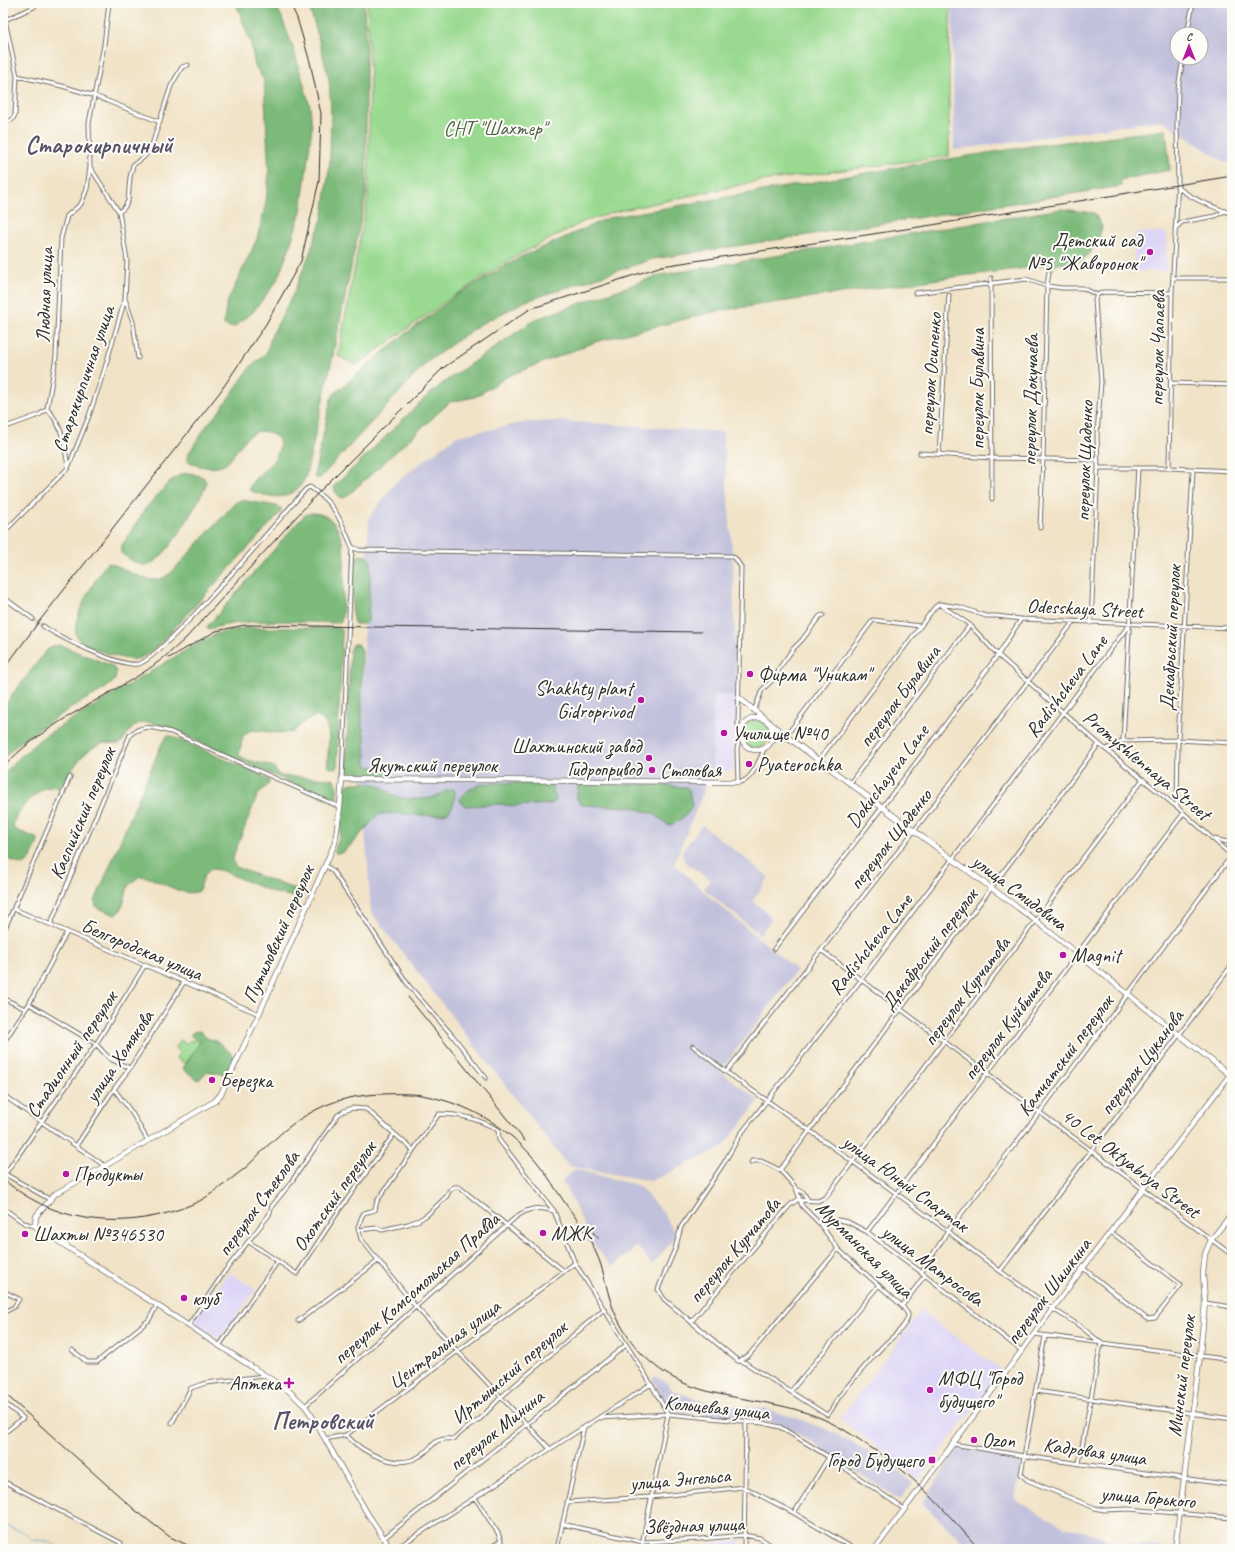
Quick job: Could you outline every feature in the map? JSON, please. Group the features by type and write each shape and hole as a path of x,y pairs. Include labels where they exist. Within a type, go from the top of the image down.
{"main road":[{"name":"улица Смидовича","path":"738,697 786,736 992,888 1129,993 1231,1074"},
{"path":"771,742 772,730 765,720 758,717 750,719 743,724 740,734 743,743 750,748 758,750 778,738 786,736"},
{"name":"Якутский переулок","path":"342,779 738,782"},
{"name":"Путиловский переулок","path":"35,1226 36,1216 55,1194 215,1101 221,1094 326,866 337,836 342,779"},
{"name":"переулок Шишкина","path":"875,1549 1142,1189 1231,1074"},
{"name":"Минский переулок","path":"1175,1549 1200,1355 1205,1303 1203,1274 1205,1254 1211,1240 1232,1214"},
{"path":"35,1226 289,1391 304,1406 325,1439 367,1513 391,1549"}],"street":[{"path":"5,20 34,7 36,3"},
{"path":"90,167 89,123 104,45 110,3"},
{"path":"1189,26 1193,3"},
{"path":"3,11 17,76 15,115 12,120 3,123"},
{"path":"119,212 124,208 128,201 130,177 133,165 144,158 151,148 171,86 182,66 188,65"},
{"name":"переулок Чапаева","path":"1169,468 1172,293 1177,187 1178,89 1182,66"},
{"path":"17,76 62,86 94,96 160,122"},
{"name":"Людная улица","path":"47,409 56,357 60,238 67,216 81,204 88,189 90,167"},
{"name":"Старокирпичная улица","path":"68,468 94,401 125,299 127,260 119,212 90,167"},
{"path":"1177,187 1187,195 1204,204 1232,214"},
{"path":"1175,229 1182,222 1215,216 1225,211"},
{"name":"переулок Докучаева","path":"1040,528 1043,459 1043,390 1048,272"},
{"name":"переулок Булавина","path":"991,278 992,499"},
{"path":"1173,278 1232,278"},
{"path":"915,293 1026,279 1047,286 1083,288 1097,295 1103,292 1172,293"},
{"name":"переулок Осипенко","path":"938,454 949,295"},
{"name":"переулок Щаденко","path":"1091,623 1098,468 1097,434 1101,382 1095,300 1097,295"},
{"name":"Старокирпичная улица","path":"125,299 133,322 138,358"},
{"path":"1171,383 1232,385"},
{"path":"3,428 39,415 47,409 54,416 60,427 68,468 3,533"},
{"path":"920,453 991,458 1098,460"},
{"path":"1098,468 1169,468 1232,471"},
{"path":"1122,740 1138,468"},
{"name":"Декабрьский переулок","path":"1177,807 1178,740 1193,470"},
{"path":"43,626 110,660 130,664 144,663 157,652 198,610 306,489 310,487 330,502 339,516 352,547 359,550 731,556 735,558 741,567 738,697 738,724 740,734 737,749 738,782 746,779 756,767 765,747"},
{"name":"Путиловский переулок","path":"342,779 352,547"},
{"path":"3,597 33,619"},
{"path":"818,760 920,626 939,604"},
{"name":"Odesskaya Street","path":"939,604 960,607 986,616 1021,619 1129,625 1232,628"},
{"name":"Promyshlennaya Street","path":"939,604 970,625 998,655 1099,744 1144,779 1232,855"},
{"path":"754,711 762,690 776,677 780,667 793,649 802,640 820,616 823,616"},
{"name":"Dokuchayeva Lane","path":"774,949 881,806 998,655 1021,619"},
{"path":"786,736 873,620 920,626"},
{"name":"переулок Щаденко","path":"726,1072 914,831 1074,621"},
{"name":"переулок Булавина","path":"850,783 970,625"},
{"name":"Radishcheva Lane","path":"691,1322 664,1299 658,1289 675,1249 681,1227 724,1164 740,1135 766,1100 861,980 1129,625"},
{"name":"Каспийский переулок","path":"51,923 130,735 134,731 144,727 171,732 340,807"},
{"path":"1106,749 1122,740 1178,740 1232,743"},
{"name":"Декабрьский переулок","path":"780,1170 1099,744"},
{"path":"3,934 70,777"},
{"name":"переулок Курчатова","path":"691,1322 790,1205 799,1200 818,1201 826,1197 1144,779"},
{"name":"переулок Куйбышева","path":"867,1232 1183,814"},
{"path":"1212,838 1232,843"},
{"name":"Камчатский переулок","path":"902,1306 948,1232 1040,1113 1232,855"},
{"path":"326,866 332,870 409,986 452,1035 486,1078"},
{"name":"Белгородская улица","path":"14,909 51,923 67,932 259,1014"},
{"path":"3,1043 29,1004 67,932"},
{"name":"40 Let Oktyabrya Street","path":"821,950 1232,1255"},
{"name":"Стадионный переулок","path":"50,1199 5,1174 43,1122 96,1044 146,965"},
{"name":"переулок Цуканова","path":"1000,1270 1232,966"},
{"name":"улица Хомякова","path":"76,1146 114,1089 130,1068 184,982"},
{"path":"3,998 25,1010"},
{"path":"29,1004 96,1044 106,1056 130,1068"},
{"name":"улица Юный Спартак","path":"693,1046 726,1072 853,1161 1053,1309 1080,1326 1101,1343"},
{"path":"114,1089 132,1113 148,1141"},
{"path":"3,1095 105,1166"},
{"name":"переулок Стеклова","path":"188,1326 225,1271 269,1215 272,1206 289,1185 338,1115 344,1111 358,1108 366,1109 394,1134"},
{"name":"Охотский переулок","path":"358,1230 362,1215 375,1210 377,1201 438,1114 446,1114 481,1122 498,1130 499,1140 554,1211"},
{"path":"394,1134 413,1150"},
{"name":"Охотский переулок","path":"219,1346 278,1261 297,1274 338,1212 394,1134"},
{"name":"Мурманская улица","path":"751,1163 752,1161 761,1161 780,1170 796,1188 802,1206 820,1224 838,1249 902,1306 907,1312 908,1316 905,1324 840,1396 830,1413 827,1415 791,1391"},
{"path":"550,1449 416,1307 378,1262 361,1239 358,1230 377,1228 382,1230 408,1224 427,1215 447,1196 449,1191 454,1187 459,1187 564,1271"},
{"path":"796,1188 803,1192 808,1200"},
{"path":"3,1208 24,1223 35,1226"},
{"name":"переулок Комсомольская Правда","path":"304,1406 523,1212 530,1209 539,1208 554,1211"},
{"path":"554,1211 575,1263 651,1384 668,1414 641,1549"},
{"name":"улица Матросова","path":"820,1224 838,1220 848,1222 867,1232 1022,1351"},
{"path":"1083,1268 1147,1319 1155,1318 1181,1285 1111,1232"},
{"path":"249,1242 278,1261"},
{"path":"738,1362 749,1355 838,1249"},
{"path":"298,1321 378,1262"},
{"name":"Центральная улица","path":"325,1439 346,1435 575,1263"},
{"path":"691,1322 738,1362 744,1362 791,1391 879,1285"},
{"path":"3,1291 19,1299 14,1307 3,1313"},
{"path":"1205,1303 1232,1306"},
{"path":"72,1350 88,1362 97,1362 148,1320 157,1305"},
{"name":"Иртышский переулок","path":"346,1435 352,1442 380,1457 391,1461 411,1462 422,1455 435,1442 444,1438 454,1439 480,1419 501,1397 604,1309"},
{"path":"1034,1334 1232,1360"},
{"name":"переулок Шишкина","path":"1021,1474 1046,1336"},
{"path":"1079,1463 1101,1343"},
{"name":"переулок Минина","path":"384,1538 626,1345"},
{"path":"172,1423 191,1388 206,1383 264,1376"},
{"name":"Кольцевая улица","path":"395,1549 651,1384"},
{"path":"1036,1391 1232,1419"},
{"path":"3,1402 23,1418 3,1434"},
{"name":"Кольцевая улица","path":"599,1418 668,1414 764,1423 780,1427 829,1457 904,1509"},
{"path":"744,1549 746,1422"},
{"path":"557,1549 584,1427"},
{"name":"Кадровая улица","path":"954,1444 1024,1456 1232,1485"},
{"path":"794,1513 829,1457"},
{"name":"улица Горького","path":"1021,1474 1027,1480 1095,1508 1104,1510 1129,1509 1232,1518"},
{"path":"3,1482 121,1543 117,1549"},
{"name":"улица Энгельса","path":"567,1502 651,1497 744,1488 794,1513 851,1547"},
{"path":"475,1498 498,1533 501,1541 488,1549"},
{"name":"Звёздная улица","path":"562,1524 643,1542 744,1535 760,1538 777,1549"},
{"path":"22,1546 27,1549"}],"shaded area":[{"path":"952,3 1232,3 1232,162 1225,163 1162,120 954,150"},
{"name":"Детский сад №5 \"Жаворонок\"","path":"1167,232 1166,271 1134,271 1134,233"},
{"path":"560,421 723,432 733,563 736,695 714,695 712,771 674,864 713,900 797,970 720,1071 759,1101 722,1148 651,1181 568,1166 371,912 362,786 364,633 369,518 396,482 457,436 528,422"},
{"name":"Училище №40","path":"714,695 736,695 734,771 712,771"},
{"path":"702,825 769,877 753,901 770,915 768,917 771,920 759,935 756,932 766,920 755,931 704,889 710,880 684,861 682,851"},
{"path":"575,1169 639,1186 665,1215 676,1236 652,1265 637,1246 612,1267 595,1246 562,1181"},
{"path":"229,1272 256,1290 220,1339 193,1321"},
{"path":"921,1311 1002,1371 918,1481 899,1463 840,1419"},
{"path":"656,1376 669,1385 673,1391 714,1404 767,1409 797,1418 832,1432 884,1460 913,1483 900,1500 821,1448 779,1423 683,1412 672,1413 652,1379"},
{"path":"958,1448 1022,1457 1015,1500 1063,1526 1125,1544 1160,1546 1175,1549 970,1549 922,1503"},
{"path":"740,1540 740,1549 699,1549 699,1545"}],"green space":[{"path":"236,3 275,3 294,51 310,106 312,128 301,211 288,252 276,282 253,312 234,327 229,327 224,325 226,305 257,239 266,202 269,174 264,80 255,66 251,44"},
{"path":"307,3 364,3 366,43 366,195 306,475 296,490 289,494 275,497 249,490 255,479 277,456 279,439 272,434 260,431 250,436 245,440 228,462 219,467 196,465 188,461 187,456 207,425 218,413 252,365 267,352 271,337 294,292 323,216 330,160 331,110 329,79 314,22"},
{"name":"СНТ \"Шахтер\"","path":"367,3 951,3 949,51 949,156 754,182 618,211 583,222 517,256 452,297 356,365 338,356 368,197 370,81"},
{"path":"1166,130 1170,170 1120,180 1122,186 653,259 526,301 479,325 427,362 320,478 315,478 331,399 334,394 400,338 457,295 521,257 608,218 912,165 1032,146"},
{"path":"1061,209 1094,213 1102,226 1097,245 1082,261 946,278 717,311 598,341 508,376 475,397 450,402 346,497 341,498 335,492 334,486 426,397 447,380 536,319 660,275"},
{"path":"189,473 203,477 206,482 205,488 179,533 162,555 153,562 142,565 135,563 121,553 121,547 146,508 169,482 181,474"},
{"path":"241,500 276,506 281,508 281,512 156,648 146,655 135,659 130,659 98,650 84,644 79,640 76,633 76,626 81,608 106,564 109,563 115,565 148,579 154,580 163,578 171,573 235,503"},
{"path":"311,513 323,515 329,518 338,529 341,538 344,568 343,608 341,621 337,623 272,621 240,623 209,629 206,628 298,522 305,515"},
{"path":"360,555 369,557 371,564 368,621 366,624 355,624 352,614 353,564 354,559"},
{"path":"245,628 336,628 340,629 342,632 337,767 331,768 328,766 328,730 322,719 315,716 303,723 293,732 282,733 251,730 243,736 239,755 247,760 272,766 281,776 333,779 337,784 337,800 332,801 173,730 150,722 141,722 132,729 123,741 118,744 103,743 87,752 76,763 59,788 49,787 32,797 17,815 13,827 16,830 38,839 32,856 28,862 22,865 3,857 3,774 21,756 43,737 191,647 216,634"},
{"path":"354,644 358,644 362,650 362,726 365,737 366,763 370,767 388,768 390,774 386,777 354,777 346,773 350,650"},
{"path":"60,645 112,666 116,671 115,680 106,688 40,728 19,743 3,759 3,707 46,651 53,646"},
{"path":"756,720 766,724 770,734 766,744 756,748 746,744 742,734 746,724"},
{"path":"167,736 171,736 269,780 269,784 258,794 234,854 233,861 238,868 302,892 303,895 301,898 274,893 220,870 211,869 204,875 199,891 193,893 178,890 147,877 140,876 129,885 123,906 118,913 115,915 96,907 95,901 162,743"},
{"path":"352,783 374,784 395,796 409,799 430,798 454,789 455,798 451,809 446,813 438,815 378,815 351,845 341,853 335,853 341,829 341,809 344,790 347,785"},
{"path":"549,783 551,784 556,801 552,804 513,806 499,804 467,806 461,804 460,798 470,789 481,784"},
{"path":"583,784 686,787 689,789 692,806 682,818 671,825 668,825 654,814 631,807 582,805 577,799 577,795 578,787"},
{"path":"200,1031 207,1038 218,1042 234,1056 227,1075 207,1071 199,1080 194,1078 183,1068 200,1042 190,1035 193,1032"},
{"path":"195,1038 200,1042 186,1064 176,1058 180,1052 175,1049 181,1040 186,1044"}],"waterway":[{"path":"3,1524 16,1530 23,1531 32,1540 47,1541 62,1549"}],"tunnel":[{"path":"33,619 43,626"}],"railway":[{"path":"3,670 41,619 220,392 266,324 301,261 319,181 321,114 310,62 297,18 290,3"},
{"path":"3,768 32,741 50,728 159,662 186,638 318,493 443,368 530,309 662,266 932,225 1232,176"},
{"path":"169,658 216,631 245,625 701,632"},
{"path":"408,997 525,1141"},
{"path":"3,1179 24,1195 46,1207 70,1215 94,1219 119,1220 144,1218 169,1213 193,1204 206,1197 244,1169 280,1134 293,1124 312,1112 336,1101 357,1096 413,1094 435,1098 464,1107 491,1121 504,1130 527,1150 541,1167 594,1248 601,1265 612,1304 622,1327 642,1354 660,1370 679,1381 700,1389 807,1413 838,1427 894,1463 908,1475 940,1506 979,1549"},
{"path":"586,1224 598,1238"},
{"path":"3,1392 135,1510 170,1537 196,1549"}],"place":[{"name":"Детский сад №5 \"Жаворонок\"","path":"1150,252"},
{"name":"Фирма \"Уникам\"","path":"750,674"},
{"name":"Shakhty plant Gidroprivod","path":"641,700"},
{"name":"Училище №40","path":"724,733"},
{"name":"Шахтинский завод Гидропривод","path":"649,758"},
{"name":"Pyaterochka","path":"749,764"},
{"name":"Столовая","path":"652,770"},
{"name":"Magnit","path":"1063,955"},
{"name":"Березка","path":"212,1080"},
{"name":"Продукты","path":"66,1174"},
{"name":"МЖК","path":"543,1233"},
{"name":"Шахты №346530","path":"25,1234"},
{"name":"клуб","path":"184,1298"},
{"name":"Аптека","path":"289,1383"},
{"name":"МФЦ \"Город будущего\"","path":"930,1390"},
{"name":"Ozon","path":"974,1440"},
{"name":"Город Будущего","path":"932,1460"}],"district":[{"name":"Старокирпичный","path":"99,145"},
{"name":"Петровский","path":"323,1421"}]}
